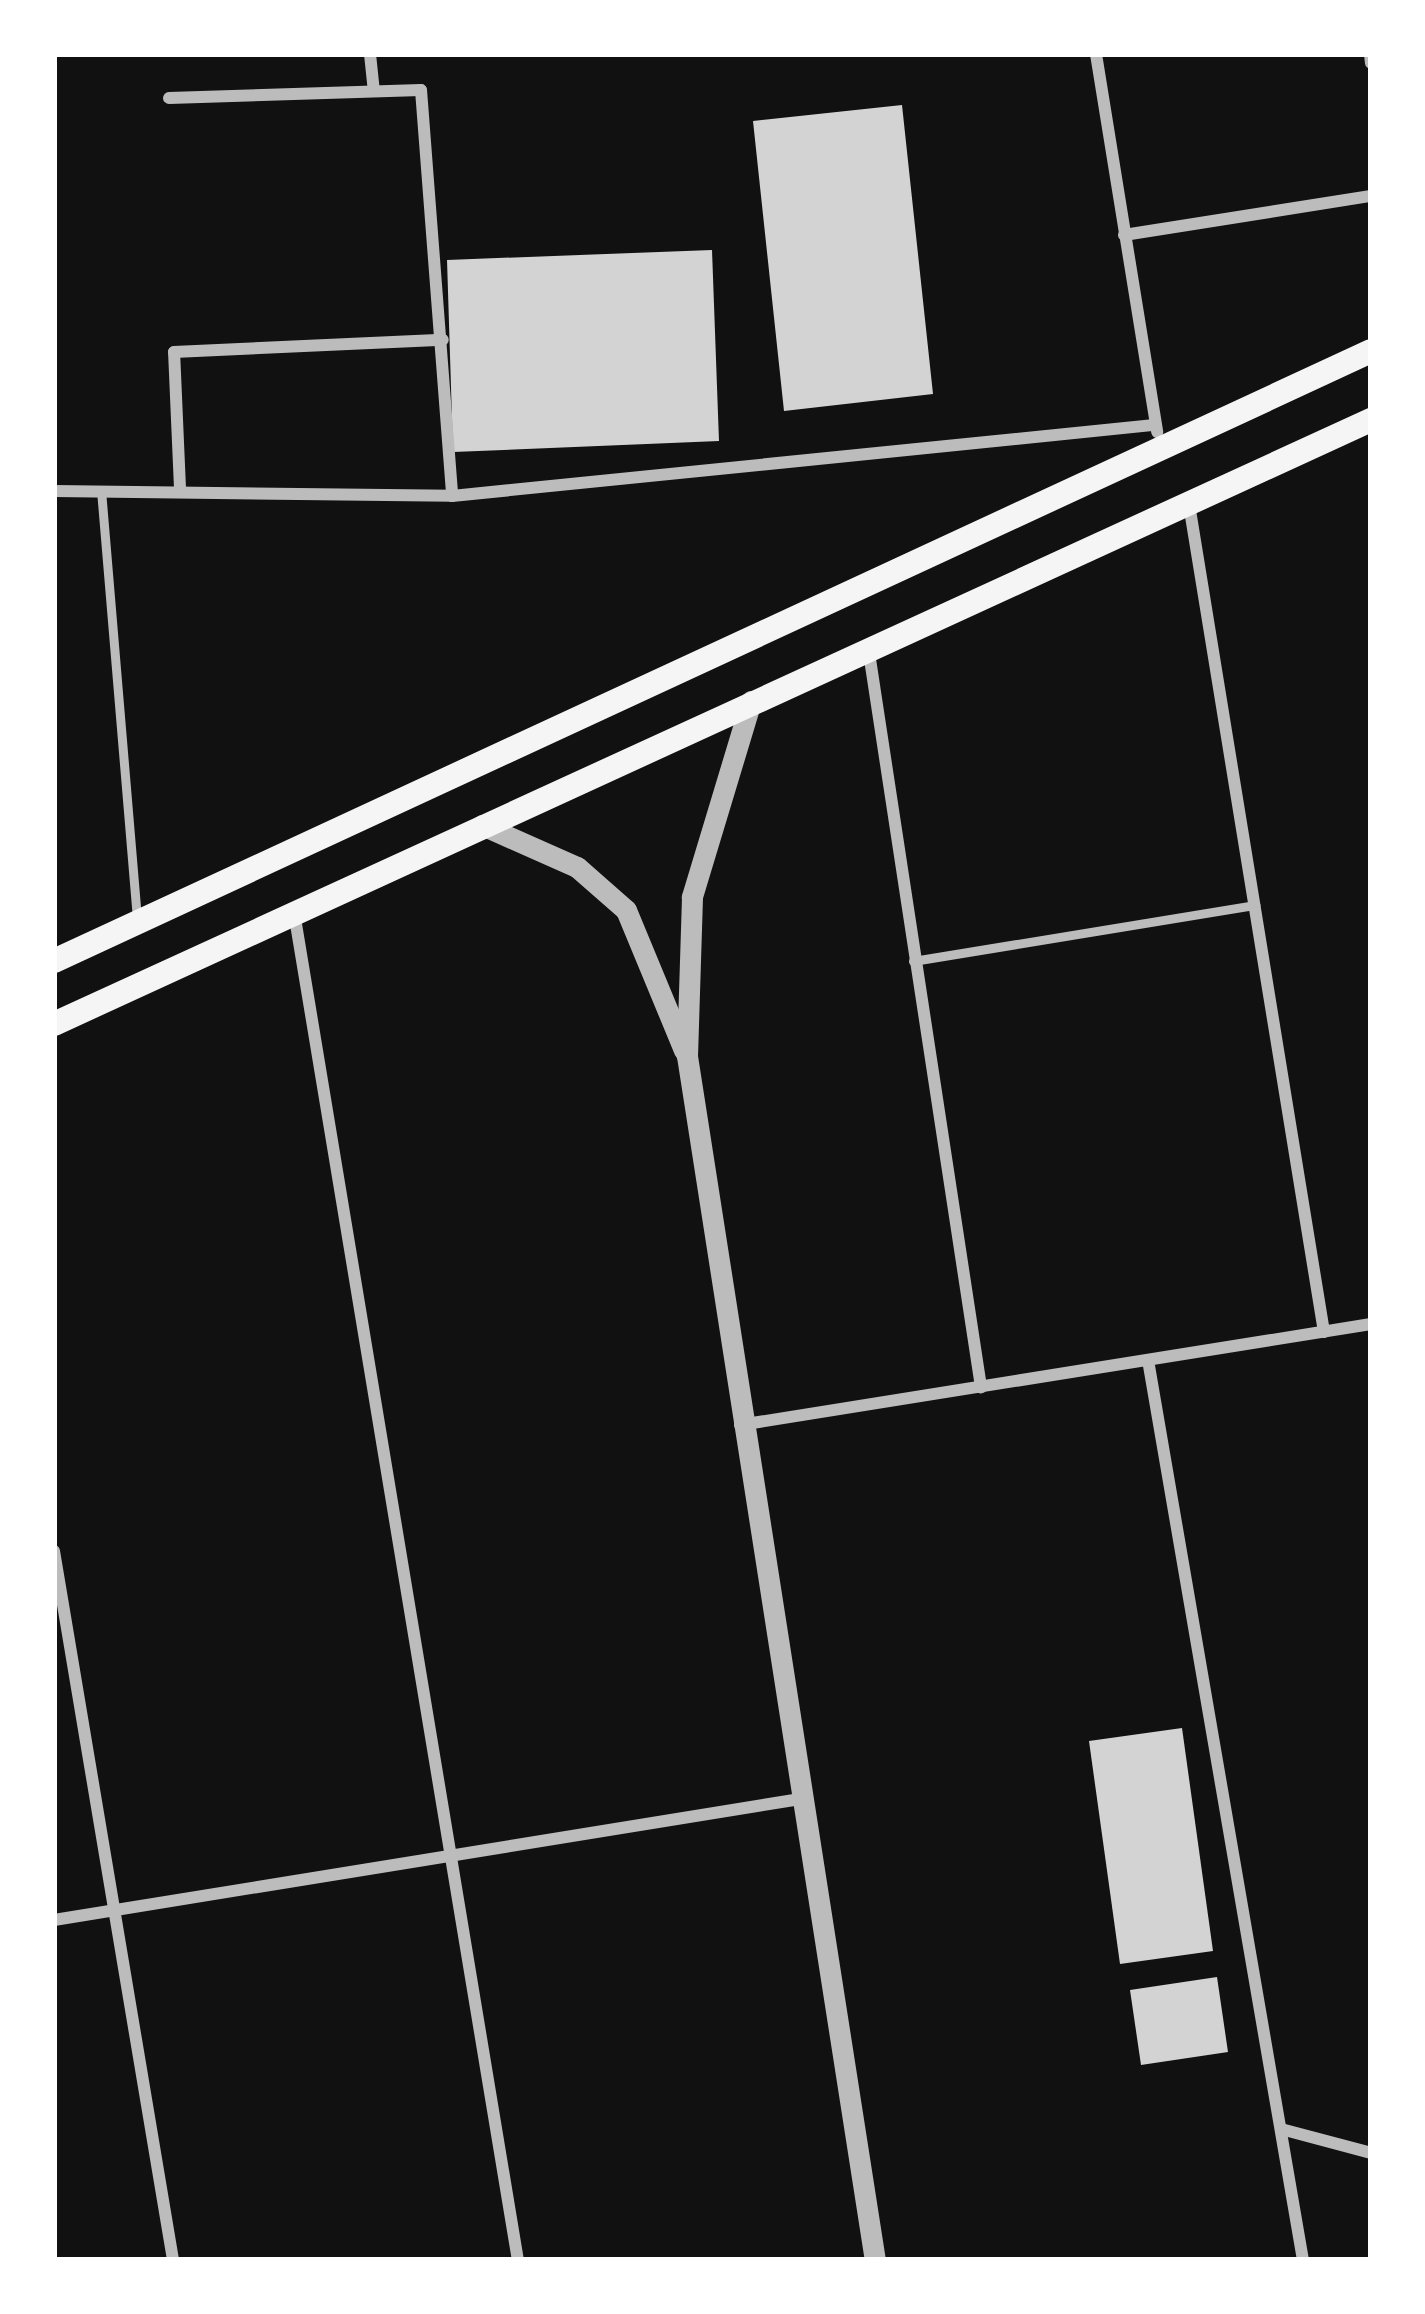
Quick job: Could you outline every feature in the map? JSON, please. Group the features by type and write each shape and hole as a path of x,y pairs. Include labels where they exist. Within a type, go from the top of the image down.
{"main road":[{"path":"54,961 1158,436 1371,351"},
{"path":"54,1024 868,646 1371,420"}],"street":[{"path":"370,54 374,91"},
{"path":"54,491 180,488 452,496 1158,436 1096,54"},
{"path":"1370,54 1371,63"},
{"path":"169,98 421,90 452,496"},
{"path":"1124,235 1371,196"},
{"path":"180,488 174,352 443,340"},
{"path":"1188,501 1324,1332"},
{"path":"868,646 981,1387"},
{"path":"751,701 692,897 687,1056 739,1425 875,2260"},
{"path":"482,825 577,867 626,910 687,1056"},
{"path":"294,911 518,2260"},
{"path":"739,1425 1371,1324"},
{"path":"1148,1360 1304,2260"},
{"path":"54,1551 173,2260"},
{"path":"54,1920 800,1799"},
{"path":"1281,2129 1371,2153"}],"lane":[{"path":"101,490 137,922"},
{"path":"913,961 1255,905"}],"building":[{"path":"902,105 933,394 784,411 753,121"},
{"path":"712,250 719,441 453,452 447,260"},
{"path":"1182,1728 1213,1951 1120,1964 1089,1741"},
{"path":"1217,1977 1228,2052 1141,2065 1130,1990"}]}
